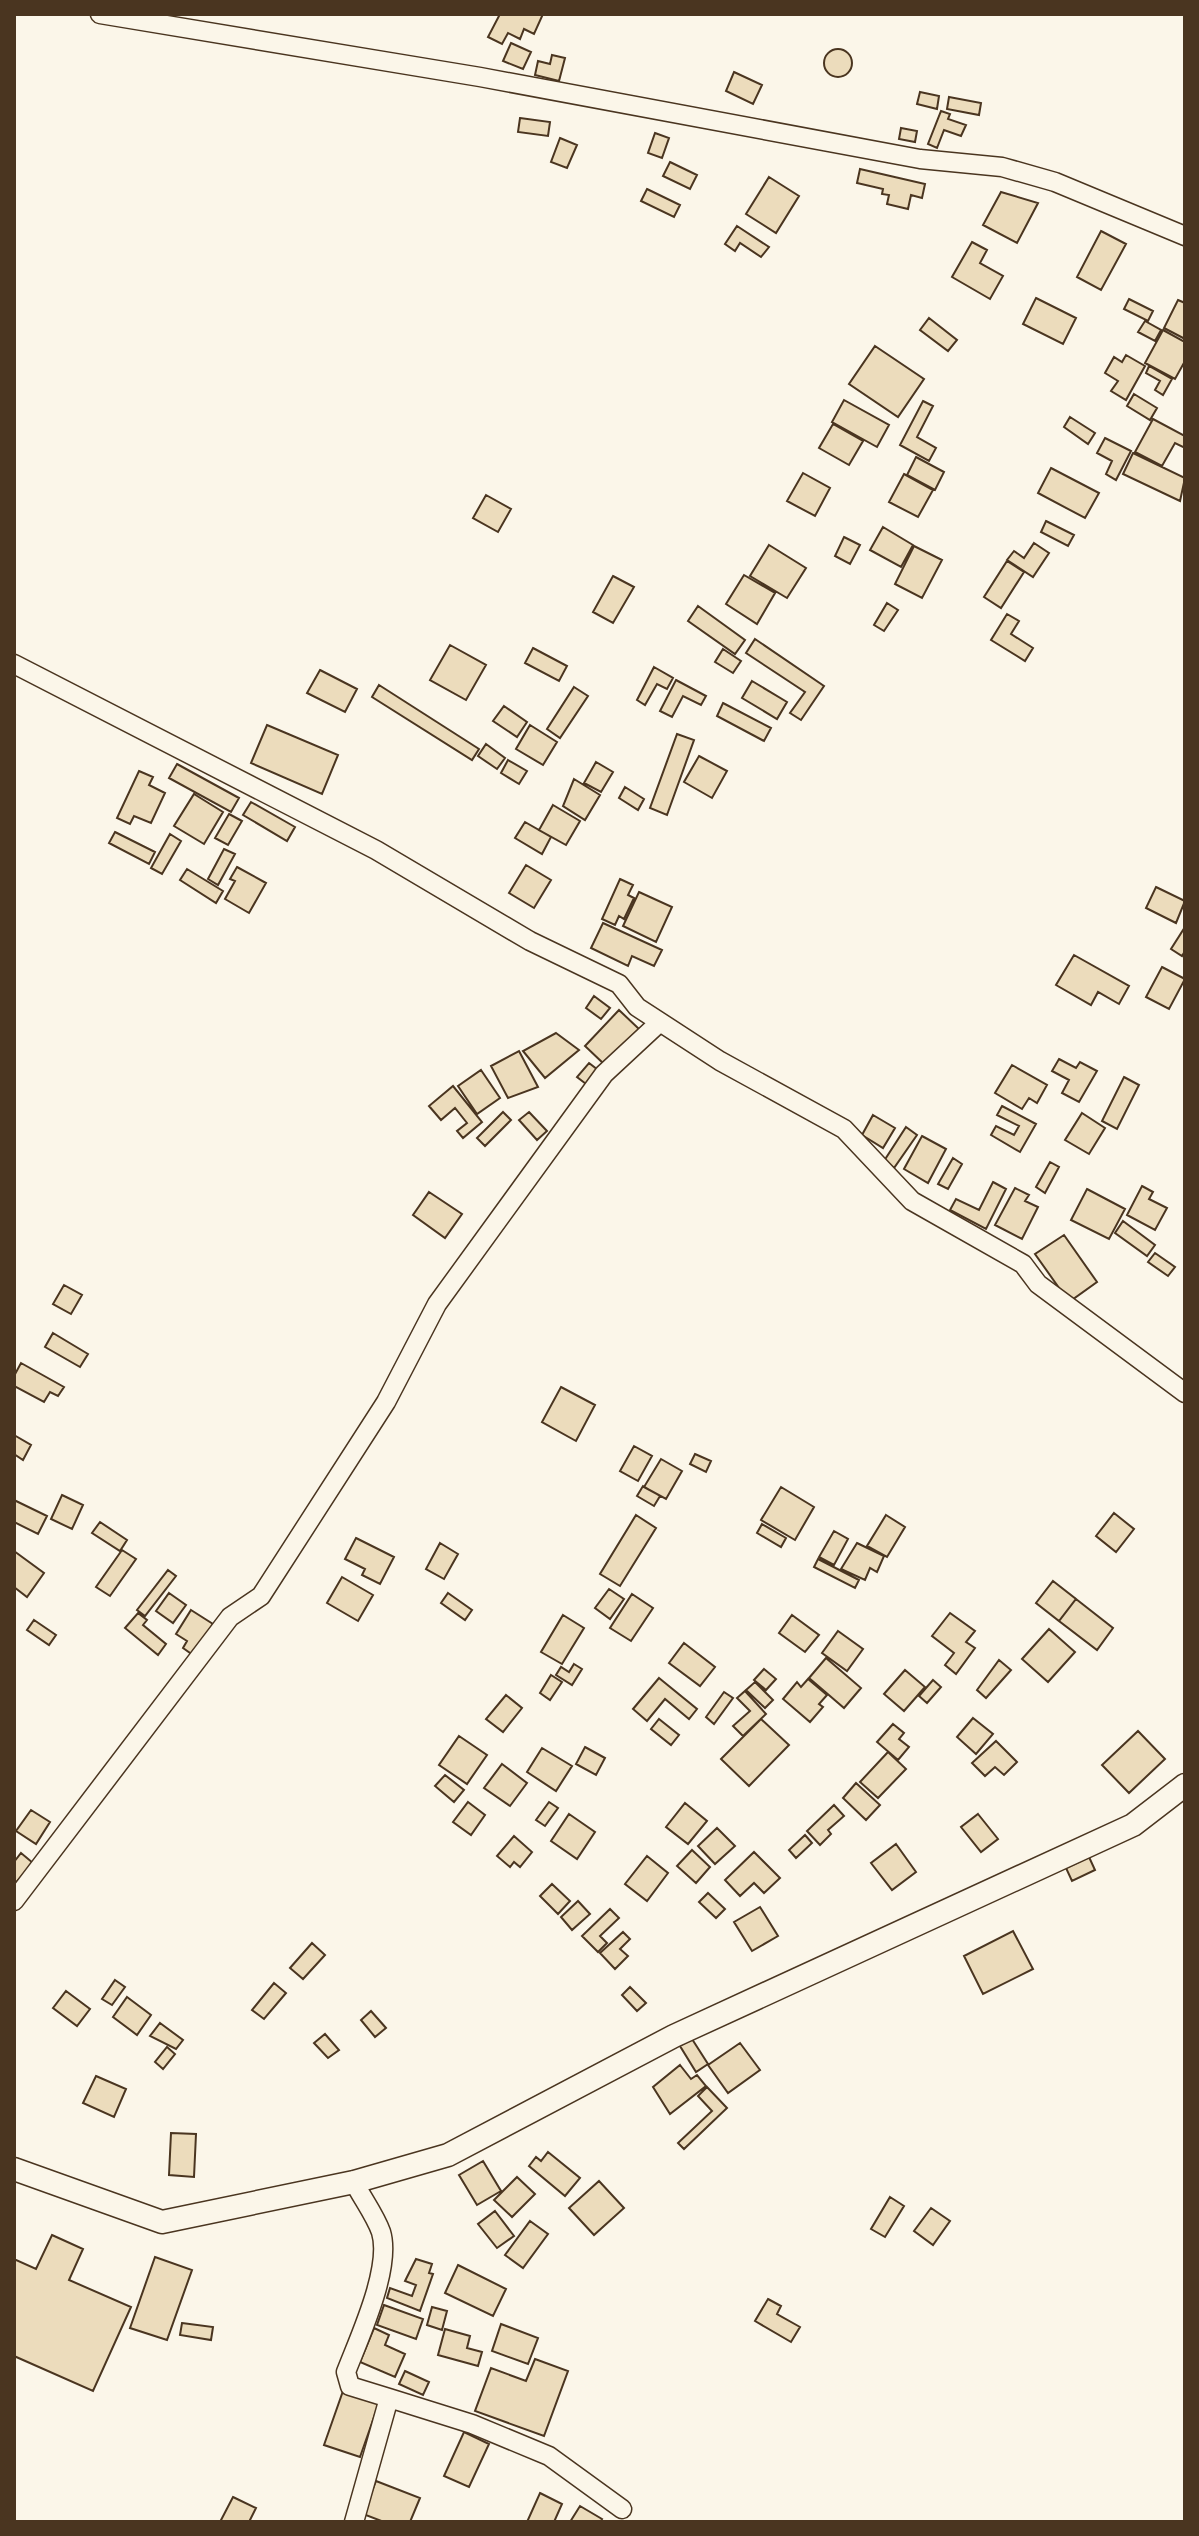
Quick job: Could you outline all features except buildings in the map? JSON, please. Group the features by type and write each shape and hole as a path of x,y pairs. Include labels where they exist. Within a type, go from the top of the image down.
{"street":[{"path":"100,14 480,77 920,159 1002,167 1055,182 1185,236"},
{"path":"14,664 376,850 530,941 619,984 637,1007 720,1061 844,1129 912,1201 1023,1264 1038,1284 1185,1393"},
{"path":"14,1901 230,1617 261,1596 386,1402 437,1304 604,1074 660,1022"},
{"path":"14,2169 162,2222 354,2182 448,2155 674,2036 1133,1825 1185,1785"},
{"path":"354,2182 381,2232 383,2248 376,2287 346,2372 350,2386 472,2424 549,2456 622,2509"},
{"path":"354,2522 389,2398"}]}
